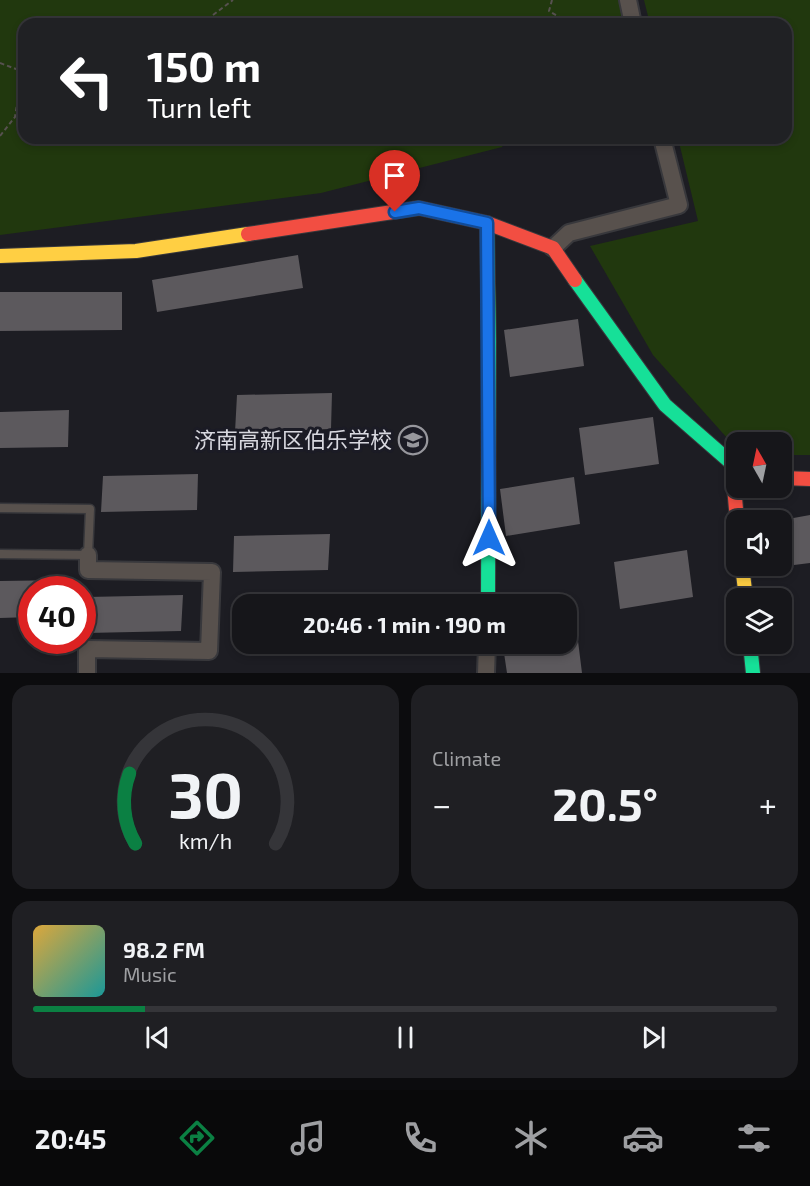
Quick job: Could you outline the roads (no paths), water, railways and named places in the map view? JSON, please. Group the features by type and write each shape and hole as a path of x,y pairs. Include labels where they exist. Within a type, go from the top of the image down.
{"street":[{"path":"628,0 632,18"},
{"path":"553,248 569,233 679,205 664,144"},
{"path":"0,256 136,251 419,208 487,223 553,248 665,405 726,459"},
{"path":"487,223 488,594"},
{"path":"792,478 810,479"},
{"path":"87,673 87,649 208,651 212,572 88,570 88,555"},
{"path":"486,673 487,654"},
{"path":"751,654 753,673"}],"lane":[{"path":"0,508 90,509 88,555 0,554"}],"place":[{"name":"济南高新区伯乐学校","path":"413,440"}]}
